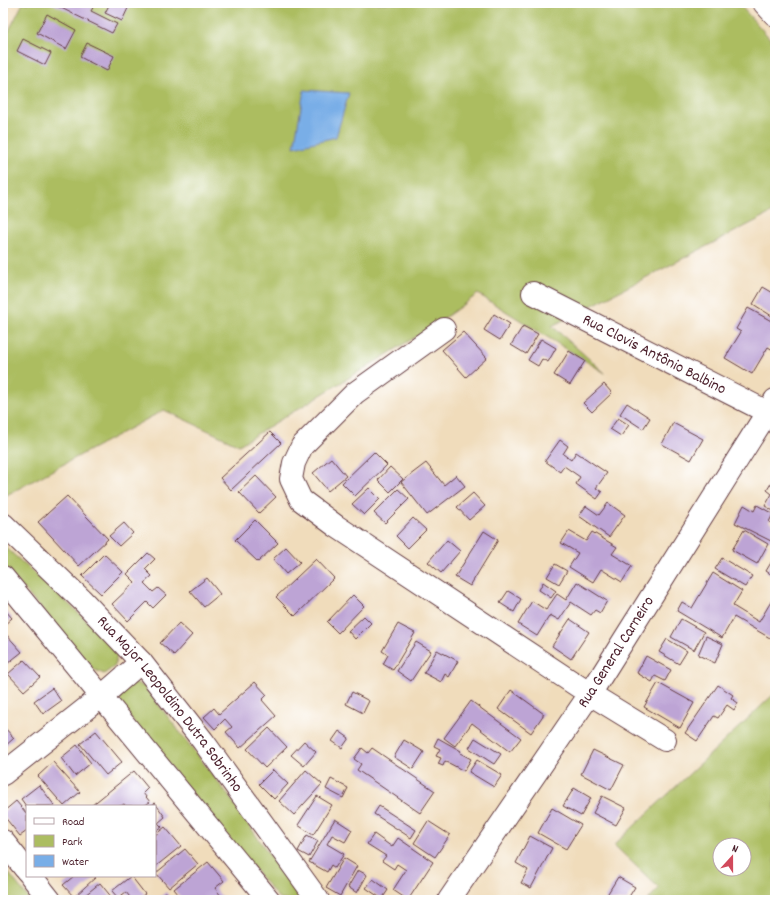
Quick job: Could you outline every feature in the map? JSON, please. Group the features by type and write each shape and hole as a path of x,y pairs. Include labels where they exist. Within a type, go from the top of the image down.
{"main road":[{"path":"764,3 775,15"},
{"name":"Rua Clovis Antônio Balbino","path":"533,293 772,409"},
{"path":"444,328 355,393 302,446 294,463 291,479 301,500 336,526 590,694 665,740"},
{"name":"Rua General Carneiro","path":"449,900 590,694 772,409"},
{"name":"Rua Major Leopoldino Dutra Sobrinho","path":"3,524 83,601 141,662 203,741 318,900"},
{"path":"3,577 269,900"},
{"path":"3,774 102,696 141,662"},
{"path":"3,841 26,870"},
{"path":"32,877 50,900"}],"green space":[{"path":"23,3 738,3 775,44 775,211 552,326 605,373 478,294 432,327 239,445 164,410 3,497 3,42"},
{"path":"3,545 112,643 117,655 115,666 104,674 93,669 3,565"},
{"path":"136,683 145,687 228,795 301,900 280,900 121,707 120,698 122,689 129,684"},
{"path":"775,693 775,900 648,900 659,888 614,845"},
{"path":"3,866 30,900 3,900"}],"water":[{"path":"304,90 349,93 336,137 294,147"}],"building":[{"path":"51,3 93,3 95,4 91,11 117,24 112,33"},
{"path":"110,3 124,3 129,6 122,21 105,13"},
{"path":"47,14 76,30 66,49 37,33"},
{"path":"23,39 51,53 45,65 17,51"},
{"path":"87,43 114,56 107,71 80,57"},
{"path":"763,287 775,294 775,318 753,304"},
{"path":"748,308 775,323 775,351 768,347 752,374 725,358 741,332 736,329"},
{"path":"494,314 510,324 500,340 484,330"},
{"path":"523,326 538,334 526,354 511,345"},
{"path":"463,332 487,358 466,377 442,350"},
{"path":"541,339 556,348 548,362 542,359 538,366 528,360"},
{"path":"569,351 585,361 570,385 554,375"},
{"path":"604,384 612,393 592,412 583,403"},
{"path":"627,403 650,418 643,429 620,414"},
{"path":"618,418 629,425 621,436 610,429"},
{"path":"673,423 703,439 691,460 662,444"},
{"path":"270,432 281,443 231,490 220,478"},
{"path":"560,440 568,446 563,454 571,460 576,452 607,473 596,488 602,492 597,499 576,484 580,477 564,466 560,472 545,461"},
{"path":"374,452 387,465 355,496 342,483"},
{"path":"331,458 346,476 328,491 313,473"},
{"path":"426,463 444,485 456,475 465,486 427,515 401,482"},
{"path":"390,467 403,479 390,492 378,480"},
{"path":"256,476 276,497 259,513 239,492"},
{"path":"775,477 775,512 765,506 772,494 767,490"},
{"path":"369,488 380,499 364,515 352,504"},
{"path":"398,489 409,499 385,523 374,513"},
{"path":"473,493 485,506 469,520 457,507"},
{"path":"67,496 108,539 79,566 38,522"},
{"path":"608,503 625,515 609,537 579,516 586,506 599,515"},
{"path":"744,505 754,511 757,505 773,514 769,522 775,525 775,543 735,523"},
{"path":"413,518 426,530 408,548 396,536"},
{"path":"255,520 278,543 258,562 235,540"},
{"path":"124,523 133,533 119,546 109,536"},
{"path":"744,530 768,544 757,564 732,550"},
{"path":"484,531 498,540 470,586 455,577"},
{"path":"569,531 586,541 592,532 617,547 612,554 632,566 622,582 601,569 593,582 569,567 578,553 561,543"},
{"path":"447,540 460,551 441,573 428,562"},
{"path":"286,547 300,562 286,574 273,559"},
{"path":"148,553 155,559 145,569 152,576 144,583 153,592 158,588 166,595 153,608 147,602 128,621 112,604 135,582 127,574"},
{"path":"104,554 123,572 101,594 82,576"},
{"path":"775,556 775,577 766,571"},
{"path":"722,558 752,576 745,587 715,569"},
{"path":"316,559 334,578 295,616 276,597"},
{"path":"555,564 567,571 559,584 547,577"},
{"path":"713,573 742,591 733,606 759,622 772,600 775,602 775,641 734,617 722,638 677,611 682,602 692,608"},
{"path":"207,578 220,594 204,607 190,591"},
{"path":"543,582 556,591 551,598 539,590"},
{"path":"577,582 607,601 600,613 595,610 591,615 571,602 559,620 550,615 537,636 518,624 532,601 546,610 557,594 566,600"},
{"path":"508,591 521,599 514,612 500,603"},
{"path":"353,595 364,606 338,633 327,622"},
{"path":"5,610 12,618 3,626 3,612"},
{"path":"364,616 371,623 355,639 348,631"},
{"path":"570,619 589,632 571,659 552,646"},
{"path":"681,619 704,632 694,650 671,637"},
{"path":"179,623 192,635 174,655 160,643"},
{"path":"398,624 415,633 393,670 383,664 388,655 382,651"},
{"path":"5,633 22,652 3,667 3,635"},
{"path":"706,636 723,644 715,663 698,655"},
{"path":"667,639 687,651 679,664 659,652"},
{"path":"416,642 431,651 411,681 397,671"},
{"path":"437,650 458,661 449,677 445,674 441,682 424,673"},
{"path":"646,656 671,670 665,681 655,676 652,682 637,673"},
{"path":"24,660 40,677 24,691 8,674"},
{"path":"255,682 267,695 262,700 276,716 240,748 226,732 232,727 225,719 215,729 204,717 214,708 219,714"},
{"path":"658,683 694,703 680,728 644,707"},
{"path":"718,685 733,695 731,698 738,703 734,710 727,705 718,718 714,716 697,741 685,733"},
{"path":"52,688 61,701 43,714 34,701"},
{"path":"511,690 544,714 531,733 498,709"},
{"path":"352,692 369,701 363,713 346,704"},
{"path":"471,701 521,738 510,752 472,723 455,746 444,738"},
{"path":"3,726 14,738 3,748"},
{"path":"269,728 287,747 265,768 247,749"},
{"path":"96,731 122,762 106,775 80,744"},
{"path":"339,731 349,738 342,748 332,741"},
{"path":"438,738 461,751 460,753 471,759 464,771 445,761 443,766 438,764 441,758 436,756 440,749 434,746"},
{"path":"475,738 501,754 494,764 469,748"},
{"path":"404,740 424,752 413,769 394,757"},
{"path":"304,741 316,752 304,766 291,755"},
{"path":"77,745 91,763 75,776 61,758"},
{"path":"362,748 368,753 372,748 435,791 420,813 357,770 361,764 354,759"},
{"path":"593,750 624,765 611,790 581,774"},
{"path":"477,760 502,775 494,787 469,772"},
{"path":"53,762 80,792 65,805 63,805 38,776"},
{"path":"273,770 288,784 274,799 259,784"},
{"path":"306,770 322,784 294,815 279,801"},
{"path":"134,771 148,788 143,793 150,802 146,805 92,805"},
{"path":"331,779 348,788 343,798 326,789"},
{"path":"39,785 54,805 26,806 21,799"},
{"path":"574,788 591,798 581,816 563,806"},
{"path":"317,796 332,805 313,835 298,825"},
{"path":"602,796 626,808 616,825 593,813"},
{"path":"16,801 26,813 26,832 20,836 3,815 3,812"},
{"path":"155,803 165,817 158,823 162,827 156,831 156,805 152,805"},
{"path":"379,806 416,830 411,838 374,814"},
{"path":"552,808 581,825 566,849 538,833"},
{"path":"335,819 352,830 345,842 332,835 327,844 344,854 335,868 331,865 327,872 309,862"},
{"path":"428,821 450,835 435,857 414,843"},
{"path":"165,827 181,846 156,866 156,834"},
{"path":"374,834 392,847 398,838 433,862 408,900 393,890 406,870 397,864 394,869 382,861 386,856 367,844"},
{"path":"307,835 318,841 309,857 298,851"},
{"path":"530,836 552,848 531,888 521,883 528,870 516,863"},
{"path":"185,849 198,864 169,888 156,873"},
{"path":"344,858 357,866 340,896 326,888"},
{"path":"208,862 224,881 215,888 224,900 183,900 174,889"},
{"path":"358,870 367,875 357,893 348,887"},
{"path":"73,877 96,877 74,897 63,885"},
{"path":"132,877 145,894 137,900 132,900 126,892 118,898 112,891"},
{"path":"618,877 635,887 627,900 608,900 605,898"},
{"path":"373,879 388,890 382,899 366,888"},
{"path":"100,883 113,899 112,900 79,900"},
{"path":"166,892 172,900 156,900"}]}
